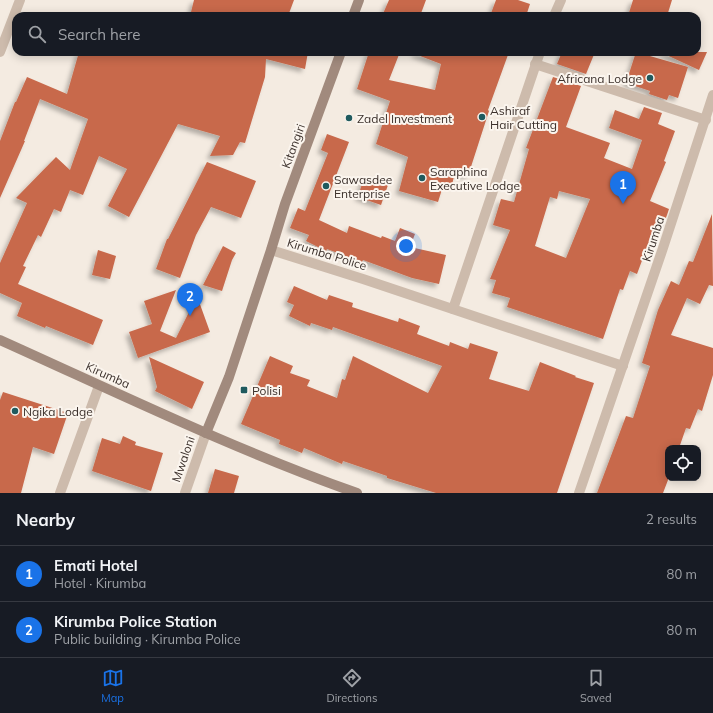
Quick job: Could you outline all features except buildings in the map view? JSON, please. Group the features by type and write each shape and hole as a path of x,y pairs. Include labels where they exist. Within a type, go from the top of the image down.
{"street":[{"path":"15,12 20,0"},
{"path":"355,12 359,0"},
{"path":"556,12 561,0"},
{"path":"0,52 12,21"},
{"name":"Kitangiri","path":"272,250 285,204 340,56"},
{"path":"453,309 538,56"},
{"path":"535,64 706,120"},
{"name":"Kirumba","path":"579,493 706,120 713,95"},
{"name":"Kirumba Police","path":"206,433 229,377 272,250 623,366"},
{"name":"Kirumba","path":"0,340 206,433"},
{"path":"60,493 99,386"},
{"path":"206,433 357,493"},
{"name":"Mwaloni","path":"185,493 206,433"}],"place":[{"name":"Africana Lodge","path":"650,78"},
{"name":"Ashiraf Hair Cutting","path":"482,117"},
{"name":"Zadel Investment","path":"349,118"},
{"name":"Saraphina Executive Lodge","path":"422,178"},
{"name":"Sawasdee Enterprise","path":"326,186"},
{"name":"Emati Hotel","path":"623,204"},
{"name":"Kirumba Police Station","path":"190,316"},
{"name":"Polisi","path":"244,390"},
{"name":"Ngika Lodge","path":"15,411"}]}
